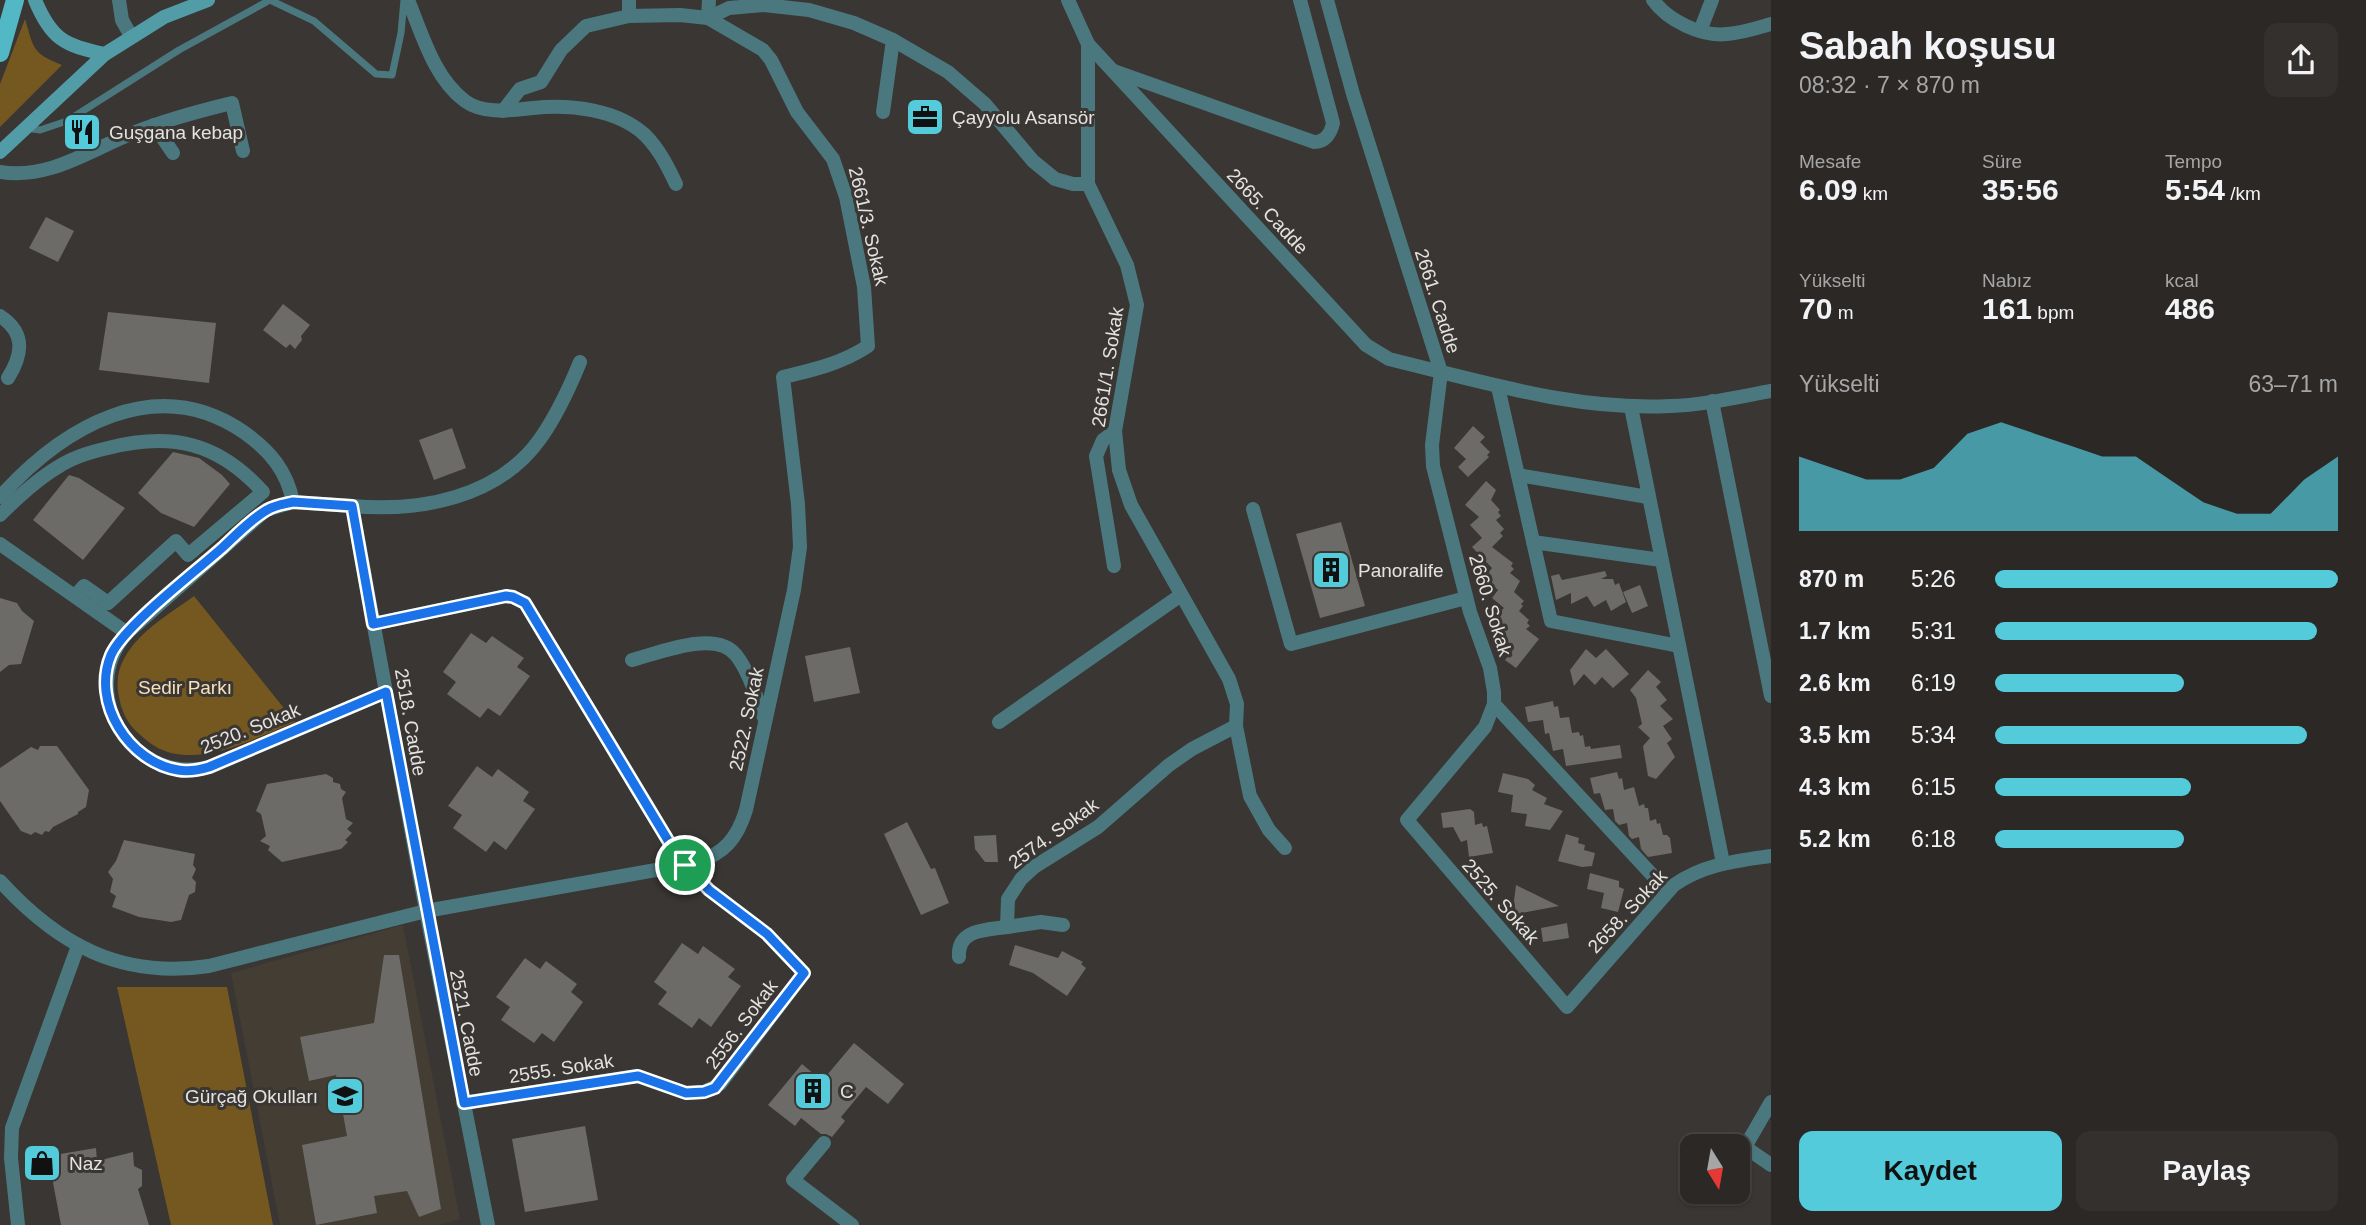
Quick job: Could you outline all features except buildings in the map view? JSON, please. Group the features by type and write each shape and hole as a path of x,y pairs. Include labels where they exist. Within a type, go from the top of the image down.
{"main road":[{"path":"0,53 15,0"}],"street":[{"path":"35,0 56,37 75,47 105,54"},
{"path":"119,0 122,20 131,36"},
{"path":"0,152 105,54 163,17 208,0"},
{"path":"406,0 435,63 455,92 469,104 503,111 556,107 616,117 646,136 664,160 676,184"},
{"path":"629,0 629,16"},
{"path":"708,18 709,0"},
{"name":"2661/1. Sokak","path":"1068,0 1088,44 1088,184 1127,265 1138,305 1115,431 1119,470 1131,505 1229,679 1237,704 1236,726 1250,796 1269,830 1285,848"},
{"path":"1110,69 1319,142 1329,134 1333,123 1300,0"},
{"name":"2661. Cadde","path":"1326,0 1441,373 1566,401 1631,407 1672,406 1771,391"},
{"path":"1653,0 1671,17 1700,31 1728,34 1771,24"},
{"path":"1700,31 1712,0"},
{"path":"503,111 520,89 541,82 561,50 586,26 629,16 680,15 708,18 729,8 745,5 786,6 854,23 893,40 948,72 969,89 1000,120 1033,161 1055,179 1068,184 1088,184"},
{"name":"2661/3. Sokak","path":"708,18 763,50 778,72 797,112 824,146 839,172 864,287 868,346"},
{"path":"883,112 893,40"},
{"name":"2665. Cadde","path":"1088,44 1366,345 1389,359 1441,373"},
{"path":"0,172 35,172 59,166 154,125 232,103 243,151"},
{"path":"154,125 173,153"},
{"path":"0,316 17,332 20,348 18,362 8,378"},
{"name":"2522. Sokak","path":"426,911 685,865 709,859 729,846 737,835 746,810 794,590 800,547 798,504 783,377 845,359 868,346"},
{"path":"0,497 68,436 89,424 113,414 162,407 187,409 215,416 237,428 271,455 290,486 293,502 382,509 412,506 471,492 496,480 517,464 539,440 566,394 580,362"},
{"name":"2660. Sokak","path":"1441,373 1432,456 1474,628 1490,668 1494,704"},
{"path":"1498,387 1551,621 1679,646"},
{"path":"1712,401 1771,695"},
{"path":"1631,407 1723,863"},
{"path":"1114,566 1096,456 1103,440 1115,431"},
{"path":"0,515 23,493 59,466 97,450 150,439 189,443 205,449 241,472 263,492 188,555 176,541 108,603 84,586 75,596"},
{"path":"1518,475 1648,498"},
{"name":"2520. Sokak","path":"293,502 266,510 127,633 114,650 108,668 107,693 113,716 124,736 139,751 164,766 179,771 194,771 386,692"},
{"name":"2518. Cadde","path":"352,506 426,911"},
{"path":"1253,509 1291,644 1466,598"},
{"path":"1533,542 1661,561"},
{"path":"0,544 127,633"},
{"path":"999,722 1181,595"},
{"path":"373,624 506,596 525,603 662,833 685,865"},
{"path":"632,660 697,643 712,642 726,646 736,654 742,665 765,720"},
{"path":"1494,704 1667,891"},
{"name":"2525. Sokak","path":"1494,704 1485,726 1407,820 1567,1007"},
{"name":"2574. Sokak","path":"1007,927 1008,899 1021,879 1034,867 1098,827 1169,765 1202,743 1236,726"},
{"name":"2658. Sokak","path":"1567,1007 1667,891 1690,875 1723,863 1771,856"},
{"name":"2556. Sokak","path":"685,865 709,890 767,934 804,973 720,1084 704,1092"},
{"path":"0,881 40,922 78,946 155,969 209,966 426,911"},
{"name":"2521. Cadde","path":"426,911 488,1225"},
{"path":"959,957 960,942 966,936 1041,922 1063,925"},
{"path":"18,1225 5,1144 78,946"},
{"name":"2555. Sokak","path":"464,1103 638,1076 680,1091 704,1092"},
{"path":"1771,1102 1745,1147 1771,1165"},
{"path":"824,1143 793,1180 852,1225"}],"lane":[{"path":"26,128 40,130 67,121 179,51 270,0 314,21 376,74 392,75 406,0"}],"shaded area":[{"name":"Gürçağ Okulları","path":"403,925 460,1219 439,1225 280,1225 231,973"}],"green space":[{"path":"25,19 30,37 39,53 62,65 0,127 0,84"},
{"name":"Sedir Parkı","path":"194,596 295,722 229,748 187,755 158,748 132,726 124,715 119,697 121,664 140,637"},
{"path":"117,987 227,987 273,1225 171,1225"}],"place":[{"name":"Çayyolu Asansör","path":"925,117"},
{"name":"Guşgana kebap","path":"82,132"},
{"name":"Panoralife","path":"1331,570"},
{"name":"C","path":"813,1091"},
{"name":"Gürçağ Okulları","path":"345,1096"},
{"name":"Naz","path":"42,1163"}],"route":[{"path":"293,502 352,506 373,624 506,596 525,603 662,833 685,865 709,890 767,934 804,973 720,1084 710,1091 686,1093 638,1076 464,1103 386,692 209,767 179,771 150,759 129,743 119,730 107,693 106,680 111,656 127,633 266,510 293,502"}]}
